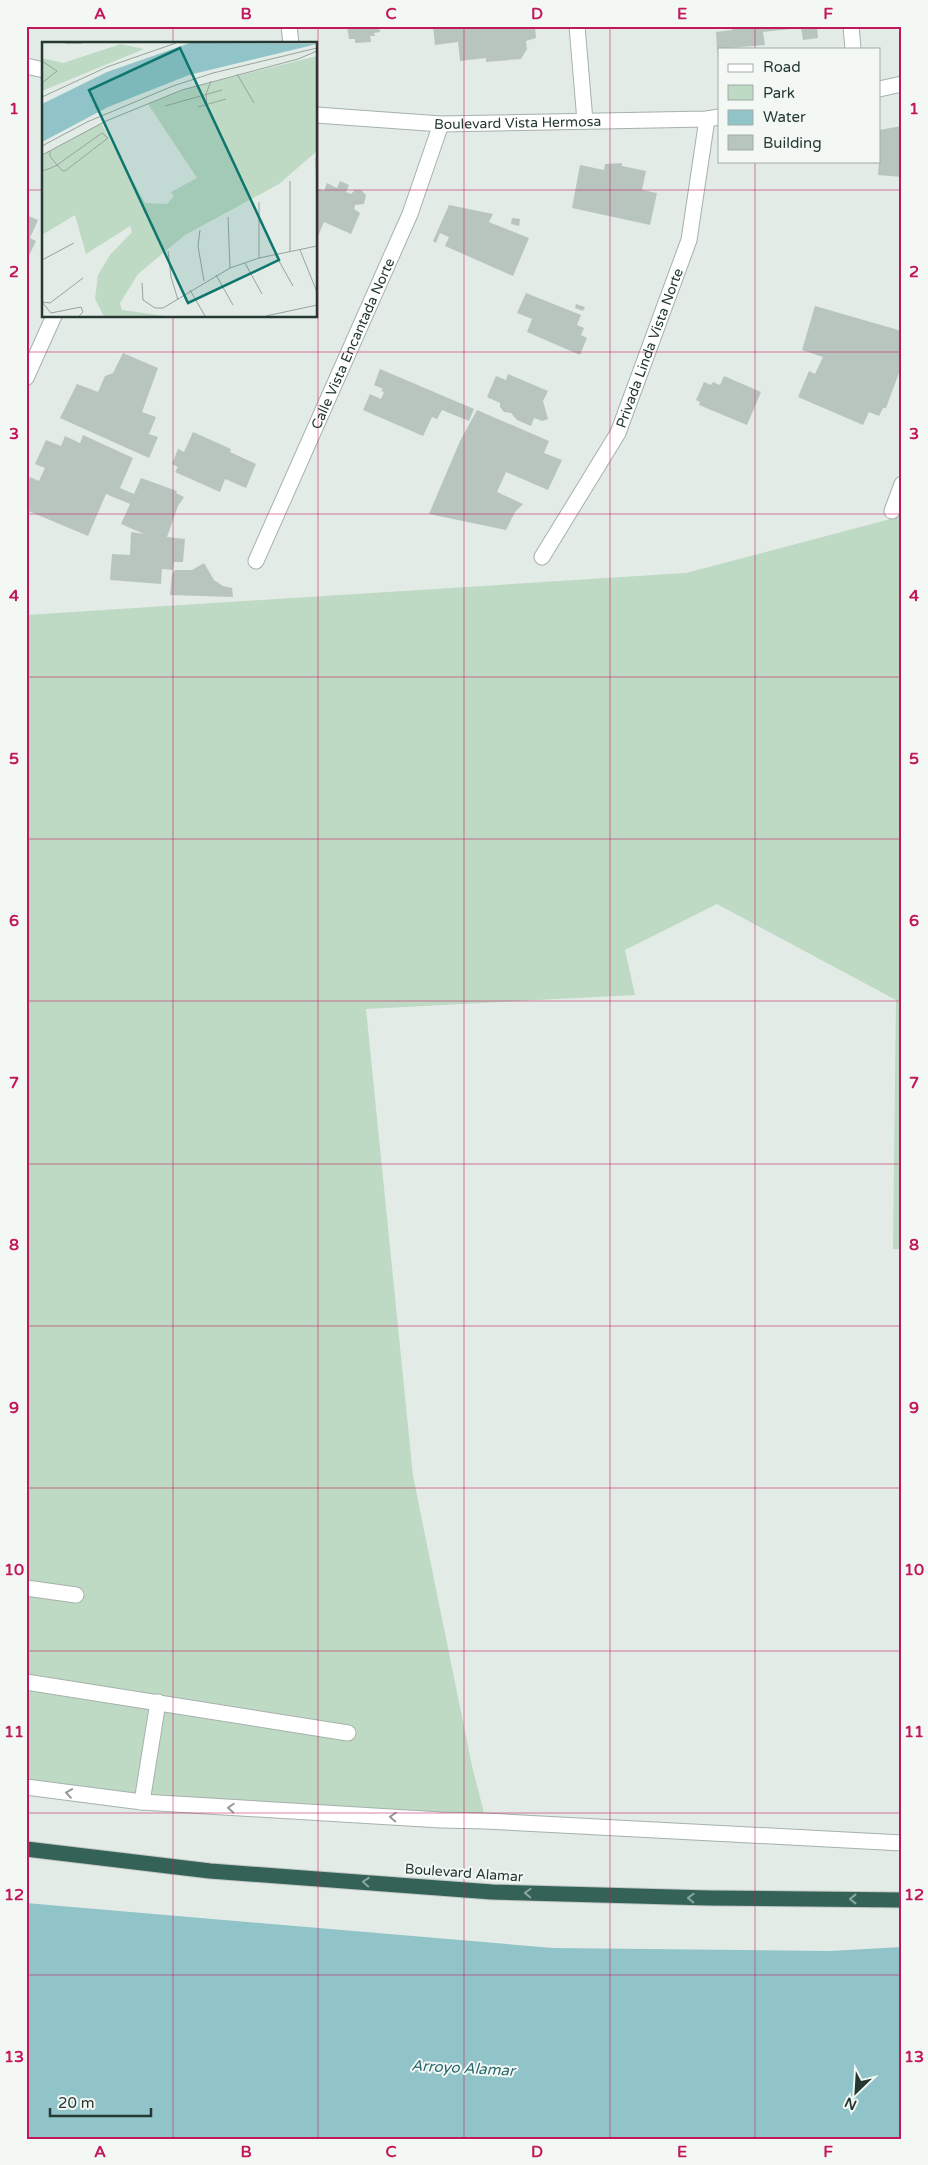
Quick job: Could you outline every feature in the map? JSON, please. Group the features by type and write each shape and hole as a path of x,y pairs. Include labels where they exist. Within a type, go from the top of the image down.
{"highway":[{"name":"Boulevard Alamar","path":"26,1849 210,1871 492,1892 709,1898 902,1900"}],"street":[{"path":"289,26 291,42"},
{"path":"577,26 585,121"},
{"path":"851,26 853,48"},
{"path":"26,66 42,70"},
{"path":"880,89 902,84"},
{"name":"Boulevard Vista Hermosa","path":"318,115 440,124 713,118"},
{"name":"Privada Linda Vista Norte","path":"542,557 618,433 689,240 713,118"},
{"name":"Calle Vista Encantada Norte","path":"256,561 410,214 440,124"},
{"path":"26,378 53,318"},
{"path":"892,510 902,484"},
{"path":"26,1588 76,1595"},
{"path":"26,1682 348,1733"},
{"path":"142,1802 158,1702"},
{"path":"26,1787 142,1802 441,1820 902,1843"}],"green space":[{"path":"902,516 902,1249 893,1249 896,1000 717,904 625,950 635,995 366,1009 413,1476 472,1766 486,1821 26,1787 26,615 686,573"}],"water":[{"name":"Arroyo Alamar","path":"26,1903 553,1948 830,1951 902,1947 902,2139 26,2139"}],"building":[{"path":"347,26 379,26 380,32 374,33 375,36 370,36 371,42 355,43 355,39 349,39"},
{"path":"433,26 535,26 536,38 526,41 527,49 521,59 486,62 486,58 460,61 458,42 435,45"},
{"path":"732,26 817,26 818,38 803,40 801,28 763,32 765,45 718,48 717,51 716,32 732,30"},
{"path":"902,126 902,177 878,175 880,130"},
{"path":"622,163 622,166 646,171 642,190 657,193 650,225 572,208 580,165 604,170 605,164"},
{"path":"340,181 349,185 346,192 351,194 355,190 361,190 366,195 364,204 355,205 354,209 360,213 351,234 324,222 318,236 318,189 324,191 327,183 337,188"},
{"path":"449,205 493,214 489,222 529,238 513,276 445,246 449,237 440,233 436,243 433,241"},
{"path":"26,215 38,220 30,238 36,241 26,262"},
{"path":"512,218 520,219 519,226 511,224"},
{"path":"526,293 581,315 577,325 584,328 581,335 587,338 580,355 527,332 532,319 517,313"},
{"path":"576,304 585,307 583,311 575,308"},
{"path":"815,306 902,331 902,365 886,408 883,408 879,416 869,412 863,425 798,397 809,371 815,374 823,357 802,350"},
{"path":"123,353 158,368 142,412 156,417 149,434 158,437 149,458 60,418 77,384 98,392 105,376 113,373"},
{"path":"380,369 474,409 469,421 442,410 437,419 432,417 423,436 363,410 370,394 381,399 384,392 381,391 383,389 374,385"},
{"path":"508,374 548,391 543,401 548,419 542,421 534,418 531,426 517,420 511,413 504,412 500,407 500,403 487,397 496,376 506,380"},
{"path":"724,376 761,392 747,425 699,405 700,402 696,400 704,382 711,385 713,382 720,385"},
{"path":"477,410 549,441 544,453 562,460 548,490 506,472 497,492 523,504 515,512 506,530 429,514 460,441"},
{"path":"193,432 231,449 230,452 256,464 246,488 225,479 220,492 175,472 178,467 172,464 178,449 184,452"},
{"path":"83,435 133,458 120,488 134,494 141,478 177,491 176,493 184,497 178,506 167,537 185,539 183,562 174,562 173,570 162,569 161,584 110,580 112,554 130,555 131,532 144,534 121,524 130,504 106,494 88,536 26,510 26,485 30,477 39,481 45,468 35,464 46,440 61,446 65,436 80,443"},
{"path":"204,563 214,580 223,586 232,588 233,597 170,595 172,574 175,570 192,570"}]}
